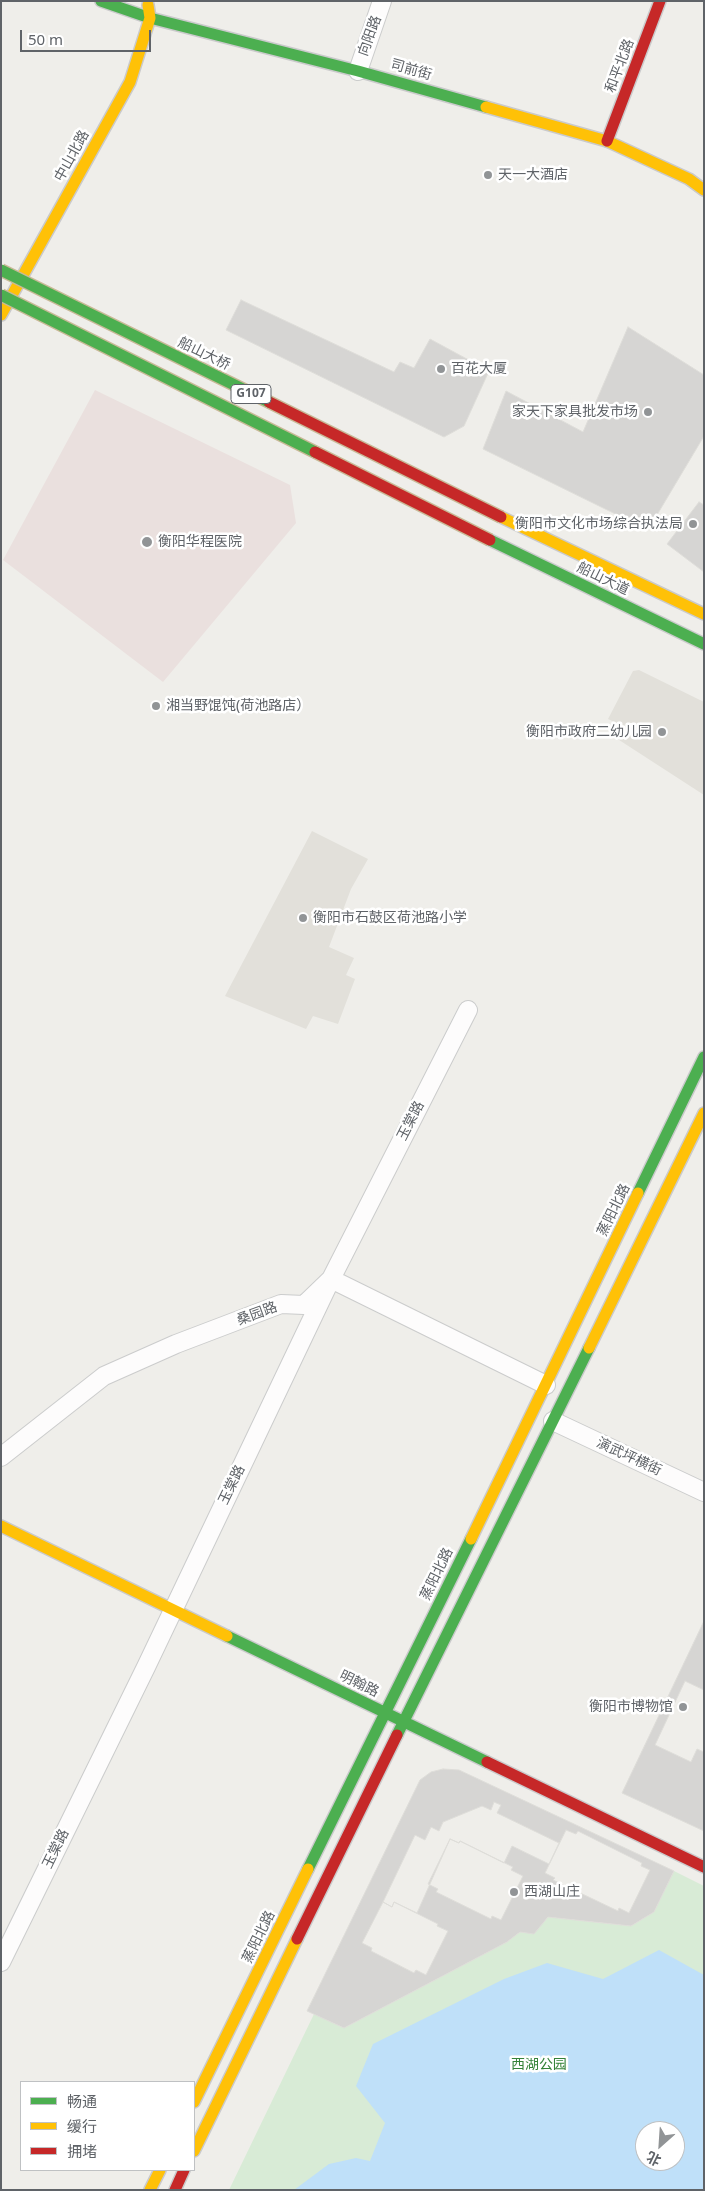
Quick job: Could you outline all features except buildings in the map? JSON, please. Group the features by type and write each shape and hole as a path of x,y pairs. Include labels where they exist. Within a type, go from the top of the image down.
{"main road":[{"name":"司前街","path":"101,1 145,16 359,65"},
{"name":"司前街","path":"136,1 149,3 609,136 699,172"},
{"name":"和平北路","path":"609,136 660,1"},
{"name":"中山北路","path":"1,315 130,82 149,3"},
{"name":"中山北路","path":"120,74 145,16"},
{"name":"司前街","path":"609,136 689,179 704,190"},
{"path":"1,288 15,264"},
{"name":"船山大桥","path":"1,270 501,517"},
{"name":"船山大道","path":"1,295 490,540 704,644"},
{"name":"船山大道","path":"501,517 704,614"},
{"name":"蒸阳北路","path":"195,2100 546,1386 704,1057"},
{"path":"195,2148 704,1113"},
{"name":"明翰路","path":"1,1517 704,1867"},
{"name":"明翰路","path":"1,1526 175,1605"},
{"name":"明翰路","path":"405,1718 704,1857"},
{"path":"150,2190 160,2171"},
{"path":"175,2190 184,2171"}],"street":[{"name":"向阳路","path":"359,65 382,1"},
{"name":"玉棠路","path":"1,1962 331,1279 468,1010"},
{"path":"331,1279 546,1386"},
{"name":"桑园路","path":"1,1457 104,1376 176,1344 281,1304 304,1305 331,1279"},
{"name":"演武坪横街","path":"554,1421 704,1492"}],"shaded area":[{"name":"衡阳华程医院","path":"95,390 290,485 296,523 163,682 3,560"},
{"name":"衡阳市政府二幼儿园","path":"639,670 704,702 704,795 616,738 623,726 608,719 633,671"},
{"name":"衡阳市石鼓区荷池路小学","path":"312,831 368,859 351,889 329,947 354,958 346,975 355,979 338,1024 313,1016 306,1029 225,996"}],"green space":[{"name":"西湖公园","path":"674,1871 704,1886 704,2190 229,2190 314,2014 344,2028 507,1942 520,1932 534,1933 548,1917 631,1926 654,1912"}],"water":[{"name":"西湖公园","path":"659,1950 704,1975 704,2190 294,2190 329,2164 356,2158 370,2161 385,2123 356,2086 373,2044 504,1979 547,1963 603,1979"}],"traffic: fast":[{"path":"101,1 150,18 358,71 486,107"},
{"path":"1,270 269,402"},
{"path":"1,295 315,452"},
{"path":"490,540 704,644"},
{"path":"638,1193 704,1057"},
{"path":"397,1735 589,1348"},
{"path":"308,1869 471,1539"},
{"path":"227,1636 487,1762"}],"traffic: slow":[{"path":"1,315 130,82 150,18 148,5"},
{"path":"486,107 607,141 689,179 704,190"},
{"path":"501,517 704,614"},
{"path":"589,1348 704,1113"},
{"path":"471,1539 638,1193"},
{"path":"1,1526 227,1636"},
{"path":"195,2100 308,1869"},
{"path":"195,2149 297,1939"},
{"path":"150,2190 160,2171"}],"traffic: jam":[{"path":"607,141 660,1"},
{"path":"269,402 501,517"},
{"path":"315,452 490,540"},
{"path":"297,1939 397,1735"},
{"path":"487,1762 704,1867"},
{"path":"175,2190 184,2171"}],"place":[{"name":"天一大酒店","path":"488,175"},
{"name":"百花大厦","path":"441,369"},
{"name":"家天下家具批发市场","path":"648,412"},
{"name":"衡阳市文化市场综合执法局","path":"693,524"},
{"name":"衡阳华程医院","path":"147,542"},
{"name":"湘当野馄饨(荷池路店）","path":"156,706"},
{"name":"衡阳市政府二幼儿园","path":"662,732"},
{"name":"衡阳市石鼓区荷池路小学","path":"303,918"},
{"name":"衡阳市博物馆","path":"683,1707"},
{"name":"西湖山庄","path":"514,1892"}]}
